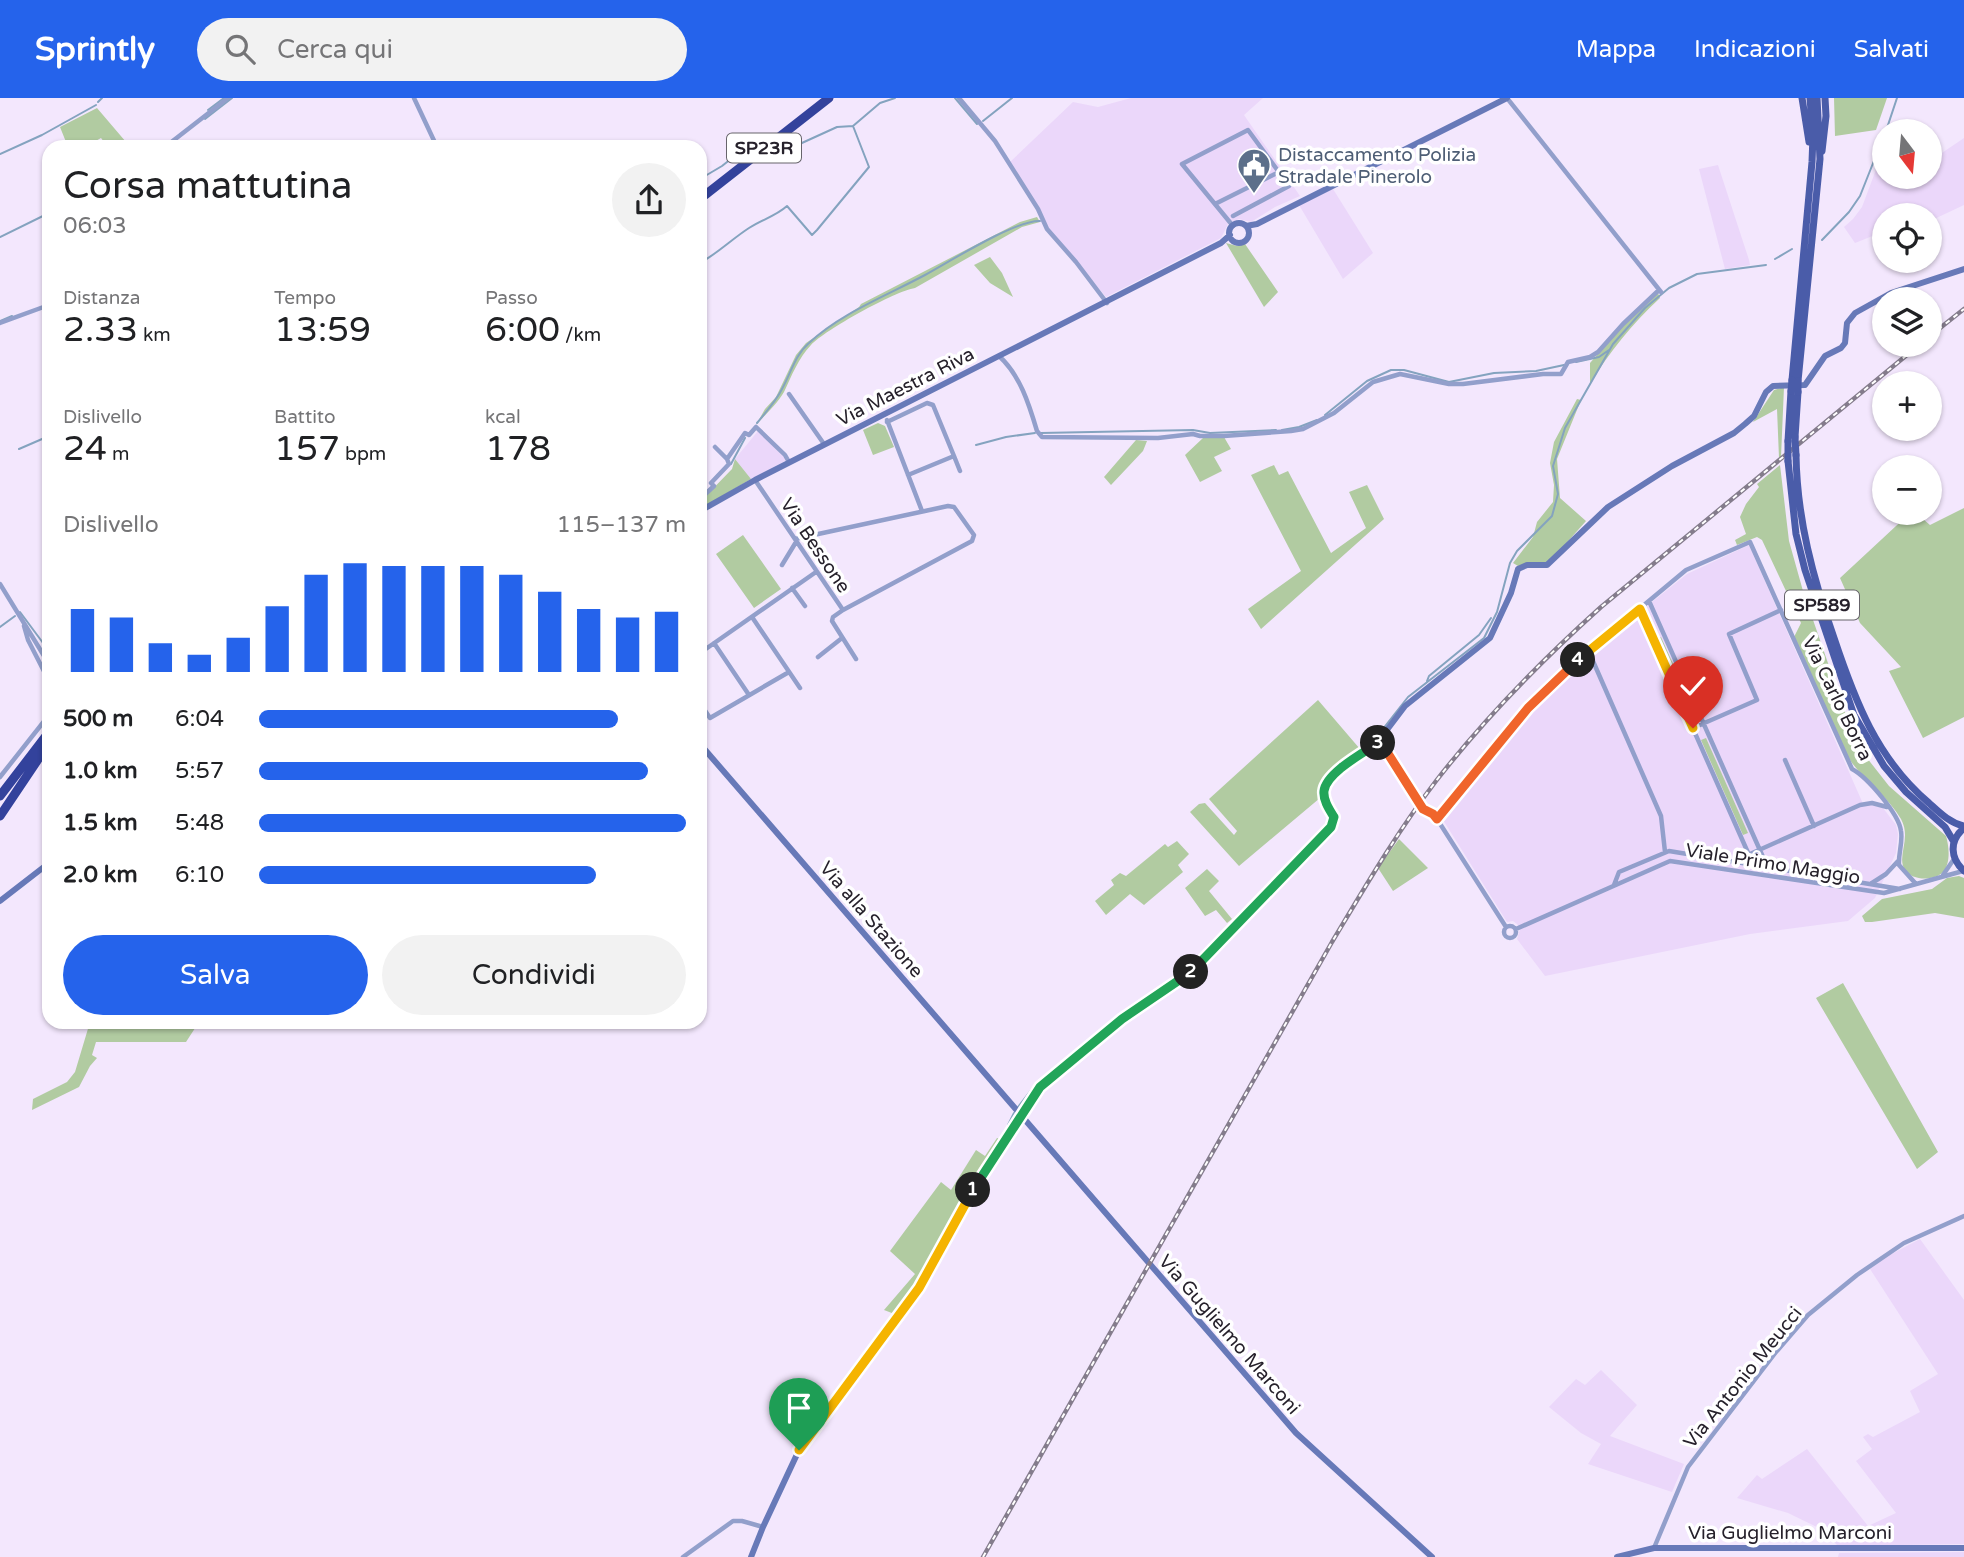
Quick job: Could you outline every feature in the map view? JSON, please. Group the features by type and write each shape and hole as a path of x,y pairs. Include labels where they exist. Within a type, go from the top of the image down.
{"highway":[{"name":"SP23R","path":"707,188 821,98"},
{"name":"SP23R","path":"707,194 829,98"},
{"path":"2,794 42,741"},
{"path":"0,819 42,754"}],"main road":[{"path":"1802,98 1816,160"},
{"name":"SP589","path":"1810,98 1816,160"},
{"name":"SP589","path":"1792,439 1796,455 1800,517 1810,565 1860,710 1879,746 1911,787 1951,821 1964,827 1954,842 1945,827 1906,792 1884,766 1863,734 1804,570 1796,534 1788,461 1816,160 1817,98"},
{"path":"1816,160 1824,142 1825,98"},
{"path":"1954,842 1954,859 1964,871"}],"street":[{"path":"174,140 228,98"},
{"path":"414,98 434,140"},
{"path":"959,98 995,141 1038,209 1047,229 1107,303"},
{"path":"999,356 1020,386 1042,437 1158,438 1193,434 1224,436 1291,432 1303,429 1334,413 1373,382 1400,374 1448,384 1561,374 1567,364 1598,352 1623,324 1660,291 1507,98 1257,224 1247,230 1244,241 1238,243 1231,238 1233,226 1182,164 1248,130 1289,187 1233,216"},
{"path":"1215,204 1279,172"},
{"path":"1233,226 1240,223 1247,230"},
{"name":"Via Maestra Riva","path":"707,507 824,444 1231,238"},
{"path":"751,1557 799,1450 919,1288 959,1212 1035,1092 1131,1012 1169,988 1205,958 1252,906 1331,827 1334,817 1326,803 1324,788 1332,774 1380,741 1405,706 1490,638 1511,593 1518,569 1527,565 1546,565 1608,507 1672,466 1734,433 1754,416 1766,392 1773,386 1805,385 1825,356 1841,348 1845,342 1847,323 1855,313 1891,293 1964,269"},
{"path":"0,323 42,308"},
{"name":"Via Maestra Riva","path":"789,394 824,444"},
{"path":"887,422 927,403 933,405 960,471"},
{"path":"884,414 922,511"},
{"path":"727,459 745,433 749,435 756,427 785,455 789,463"},
{"path":"707,492 714,486 711,483 729,464 715,447"},
{"path":"908,474 954,456"},
{"name":"Via Bessone","path":"755,480 843,610 831,619 842,638"},
{"path":"782,565 795,540 948,506 954,508 974,535 972,541 843,610"},
{"name":"Via Carlo Borra","path":"1649,601 1686,570 1750,542 1852,769 1858,772 1888,807 1900,826 1899,860"},
{"path":"707,648 816,572"},
{"path":"0,584 42,653"},
{"path":"792,588 805,606"},
{"path":"1437,819 1549,686 1649,601 1767,866"},
{"path":"1640,609 1758,874"},
{"path":"1693,728 1757,700 1729,634 1781,610"},
{"path":"751,616 800,688"},
{"path":"1647,625 1658,620"},
{"path":"24,625 28,640 42,667"},
{"path":"818,657 842,638 856,659"},
{"path":"714,643 749,695"},
{"path":"1589,651 1661,816 1665,852"},
{"path":"707,714 710,718 789,672"},
{"path":"0,777 42,724"},
{"path":"1380,741 1420,804 1437,819 1506,927 1505,934 1514,936 1516,929"},
{"name":"Via alla Stazione","path":"707,752 1020,1115"},
{"path":"1785,760 1814,826"},
{"path":"1735,861 1748,852 1760,850 1866,804 1888,807"},
{"name":"Viale Primo Maggio","path":"1614,886 1619,872 1665,852 1900,888"},
{"path":"1943,875 1954,859"},
{"name":"Viale Primo Maggio","path":"1614,886 1670,860 1884,893 1964,871"},
{"path":"1864,891 1868,883 1886,873 1899,860"},
{"path":"1899,860 1901,870 1916,884"},
{"path":"0,901 42,868"},
{"path":"1516,929 1614,886"},
{"path":"1506,927 1512,926 1516,929"},
{"name":"Via Guglielmo Marconi","path":"1020,1115 1296,1433 1432,1557"},
{"name":"Via Antonio Meucci","path":"1654,1548 1688,1467 1776,1352 1808,1315 1857,1275 1904,1243 1964,1216"},
{"path":"683,1557 733,1521 763,1527"},
{"name":"Via Guglielmo Marconi","path":"1617,1557 1654,1548 1964,1548"}],"shaded area":[{"path":"1131,98 1263,98 1244,115 1300,196 1251,222 1239,219 1228,224 1221,238 1106,297 1049,229 1010,162 1073,102 1098,107"},
{"path":"1964,138 1964,205 1942,215 1942,203 1872,203 1872,236 1855,243 1844,227 1862,207 1872,180 1872,189 1942,189 1942,153"},
{"path":"1718,165 1750,265 1725,269 1699,169"},
{"path":"1333,189 1373,253 1343,279 1299,205"},
{"path":"758,431 787,460 751,479 735,459"},
{"path":"1749,545 1864,806 1883,808 1896,825 1896,853 1875,898 1848,921 1750,934 1545,976 1517,939 1520,929 1517,924 1513,921 1507,922 1443,820 1538,700 1612,634 1687,574"},
{"path":"1920,1239 1964,1300 1964,1544 1838,1546 1821,1529 1788,1513 1737,1498 1757,1475 1762,1479 1807,1449 1868,1526 1896,1513 1856,1461 1872,1449 1863,1437 1868,1434 1873,1437 1920,1412 1910,1391 1938,1374 1870,1269"},
{"path":"1601,1370 1637,1405 1610,1436 1684,1464 1672,1492 1588,1464 1601,1444 1581,1433 1549,1407 1576,1379 1585,1385"},
{"path":"1964,1552 1964,1557 1838,1557 1839,1553"}],"green space":[{"path":"1834,98 1887,98 1880,119 1872,119 1872,131 1835,136"},
{"path":"97,108 124,140 65,140 60,127"},
{"path":"1037,217 1040,222 1022,227 915,288 861,312 819,338 802,356 784,392 756,425 776,397 796,355 806,343 861,304 1020,222"},
{"path":"1226,243 1237,246 1245,244 1278,292 1264,307"},
{"path":"990,257 1002,273 1013,297 990,283 974,265"},
{"path":"1658,293 1660,298 1622,338 1590,384 1590,363 1618,331"},
{"path":"1784,387 1779,458 1777,409 1753,422 1774,390"},
{"path":"1577,399 1581,400 1557,459 1560,498 1586,521 1547,563 1518,566 1513,563 1533,537 1537,522 1553,502 1554,485 1550,463 1554,442"},
{"path":"878,423 885,426 894,447 873,455 863,430"},
{"path":"1224,437 1231,449 1214,457 1222,471 1200,482 1185,455 1203,438"},
{"path":"1136,440 1147,441 1143,451 1111,485 1104,477"},
{"path":"735,459 751,479 707,505 707,495 732,469"},
{"path":"1274,465 1279,475 1288,471 1331,553 1366,528 1349,492 1367,485 1384,519 1261,629 1248,609 1301,571 1251,475"},
{"path":"1780,465 1789,541 1803,591 1847,718 1867,758 1889,786 1946,836 1947,864 1943,872 1935,877 1918,878 1905,870 1902,859 1905,833 1901,819 1846,753 1794,637 1801,623 1762,540 1757,537 1737,545 1735,540 1746,534 1740,517 1759,487 1757,484"},
{"path":"1964,508 1964,717 1923,738 1889,671 1901,667 1860,623 1840,578 1897,525 1942,525 1942,519"},
{"path":"743,535 781,589 754,608 716,554"},
{"path":"1661,637 1697,717 1693,721 1656,640"},
{"path":"1318,700 1360,749 1323,777 1320,798 1239,866 1190,812 1199,804 1205,803 1234,835 1237,831 1209,799"},
{"path":"1706,738 1748,833 1743,835 1701,740"},
{"path":"1399,839 1428,868 1393,891 1378,868"},
{"path":"1177,841 1189,854 1178,865 1183,872 1144,905 1130,894 1106,915 1095,901 1114,885 1111,880 1120,873 1126,876 1165,844 1168,847"},
{"path":"1207,869 1219,881 1209,891 1232,919 1227,923 1216,910 1205,916 1185,888"},
{"path":"1947,878 1964,878 1964,918 1935,913 1865,922 1862,916 1882,899 1932,889"},
{"path":"1843,983 1938,1152 1917,1169 1816,998"},
{"path":"88,1029 194,1029 186,1042 96,1042 92,1055 97,1058 79,1087 32,1110 33,1099 67,1082 75,1072"},
{"path":"997,1138 1003,1140 921,1283 897,1315 884,1310 915,1274 890,1251 941,1182 951,1190 976,1150 985,1156"}],"waterway":[{"path":"98,102 102,98"},
{"path":"208,110 224,98"},
{"path":"205,119 232,98"},
{"path":"765,156 769,158 837,127 853,126 880,103 895,98"},
{"path":"955,98 977,124"},
{"path":"983,121 1012,98"},
{"path":"1890,119 1897,98"},
{"path":"0,154 42,135 96,105"},
{"path":"707,259 749,228 787,206 812,235 869,167 853,126"},
{"path":"707,175 751,143 755,143"},
{"path":"1822,240 1849,212 1860,196 1872,166"},
{"path":"0,237 42,216"},
{"path":"757,423 780,393 800,353 822,332 849,314 982,243 1015,227 1040,221"},
{"path":"1775,259 1792,249"},
{"path":"1364,748 1375,739 1408,697 1484,638 1497,612 1510,563 1517,551 1552,516 1558,494 1553,466 1565,428 1613,344 1645,308 1669,288 1697,274 1766,265"},
{"path":"0,321 12,316"},
{"path":"1576,362 1599,357 1609,350"},
{"path":"1325,415 1367,381 1391,370 1404,370 1449,382 1494,373 1536,371 1564,365"},
{"path":"1282,430 1317,420"},
{"path":"1041,433 1193,430 1210,433 1276,430"},
{"path":"976,445 1035,433"},
{"path":"731,464 745,438"},
{"path":"19,449 42,439"},
{"path":"20,612 42,642"},
{"path":"0,627 15,616"},
{"path":"1427,681 1429,676 1479,635 1491,618"},
{"path":"1329,787 1329,799"},
{"path":"1332,830 1338,820 1336,817"},
{"path":"1232,933 1264,899"},
{"path":"1201,967 1209,958"},
{"path":"1018,1107 1035,1085 1121,1016"},
{"path":"1008,1125 1014,1113"}],"railway":[{"path":"1942,326 1964,309"},
{"path":"983,1557 1332,942 1369,880 1436,781 1514,691 1601,607 1904,357"}],"place":[{"name":"Distaccamento Polizia Stradale Pinerolo","path":"1254,195"}],"route":[{"path":"799,1450 906,1308 929,1273 959,1212 1035,1092 1131,1012 1193,971 1252,906 1331,827 1334,817 1326,803 1324,788 1332,774 1380,741 1423,809 1437,819 1549,686 1640,609 1693,728"}]}
